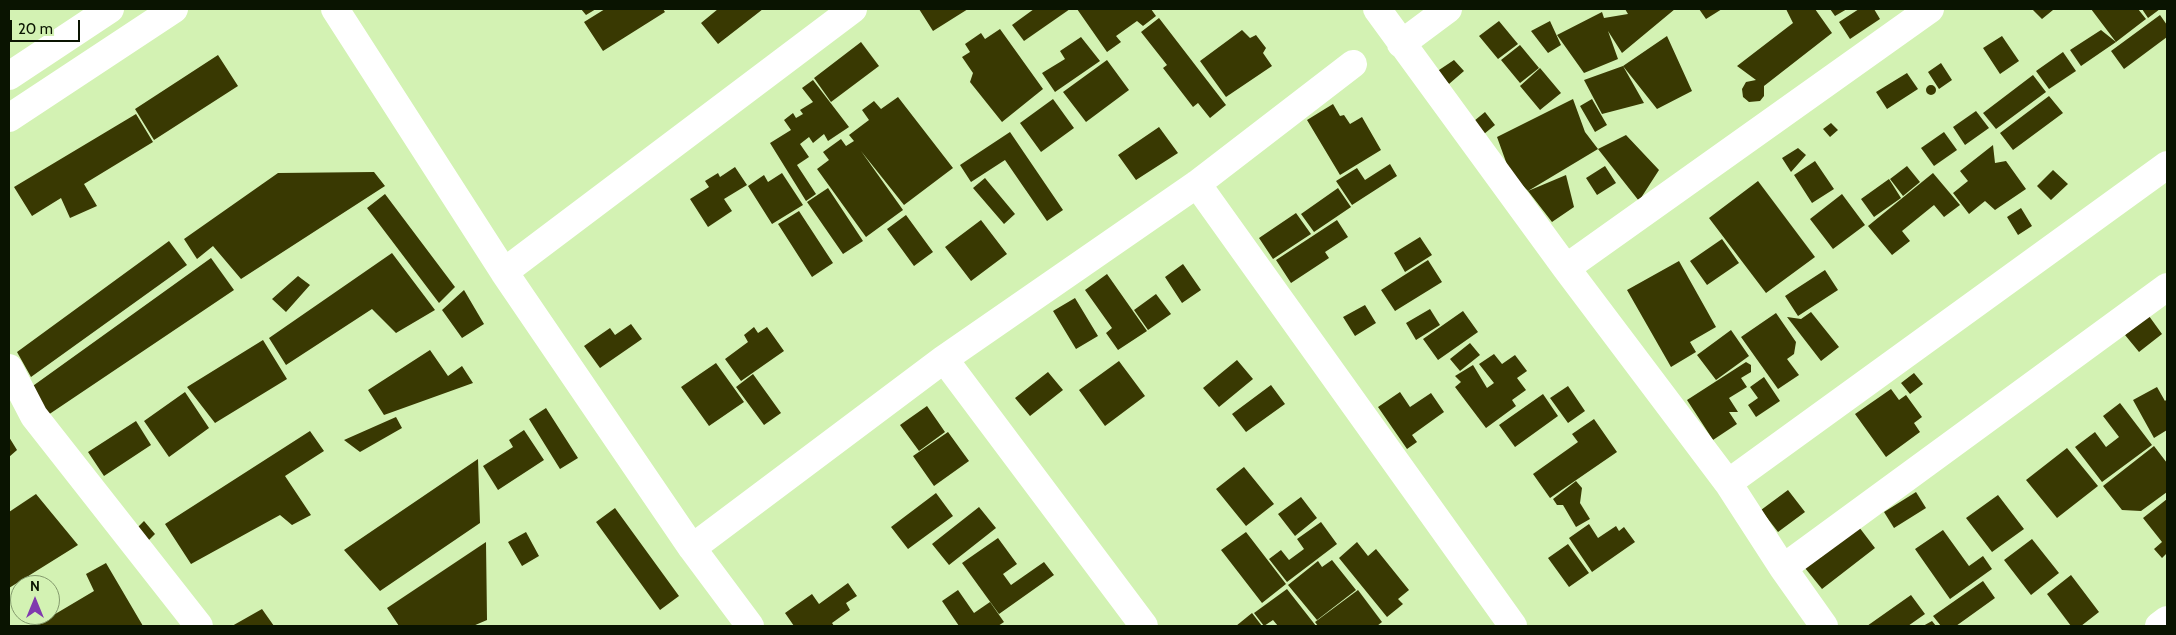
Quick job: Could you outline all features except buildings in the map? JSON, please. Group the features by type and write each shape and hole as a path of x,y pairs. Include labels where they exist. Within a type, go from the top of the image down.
{"street":[{"path":"9,76 110,9"},
{"path":"9,118 174,9"},
{"path":"336,9 504,272 692,548 750,626"},
{"path":"504,272 853,9"},
{"path":"1377,9 1566,268 1728,483 1783,568 1824,626"},
{"path":"1401,44 1448,9"},
{"path":"1566,268 1930,9"},
{"path":"692,548 944,359 1196,184 1353,64"},
{"path":"1728,483 2167,165"},
{"path":"1196,184 1513,626"},
{"path":"1783,568 2167,287"},
{"path":"944,359 1144,626"},
{"path":"9,368 34,416 199,626"},
{"path":"2159,626 2167,620"}]}
